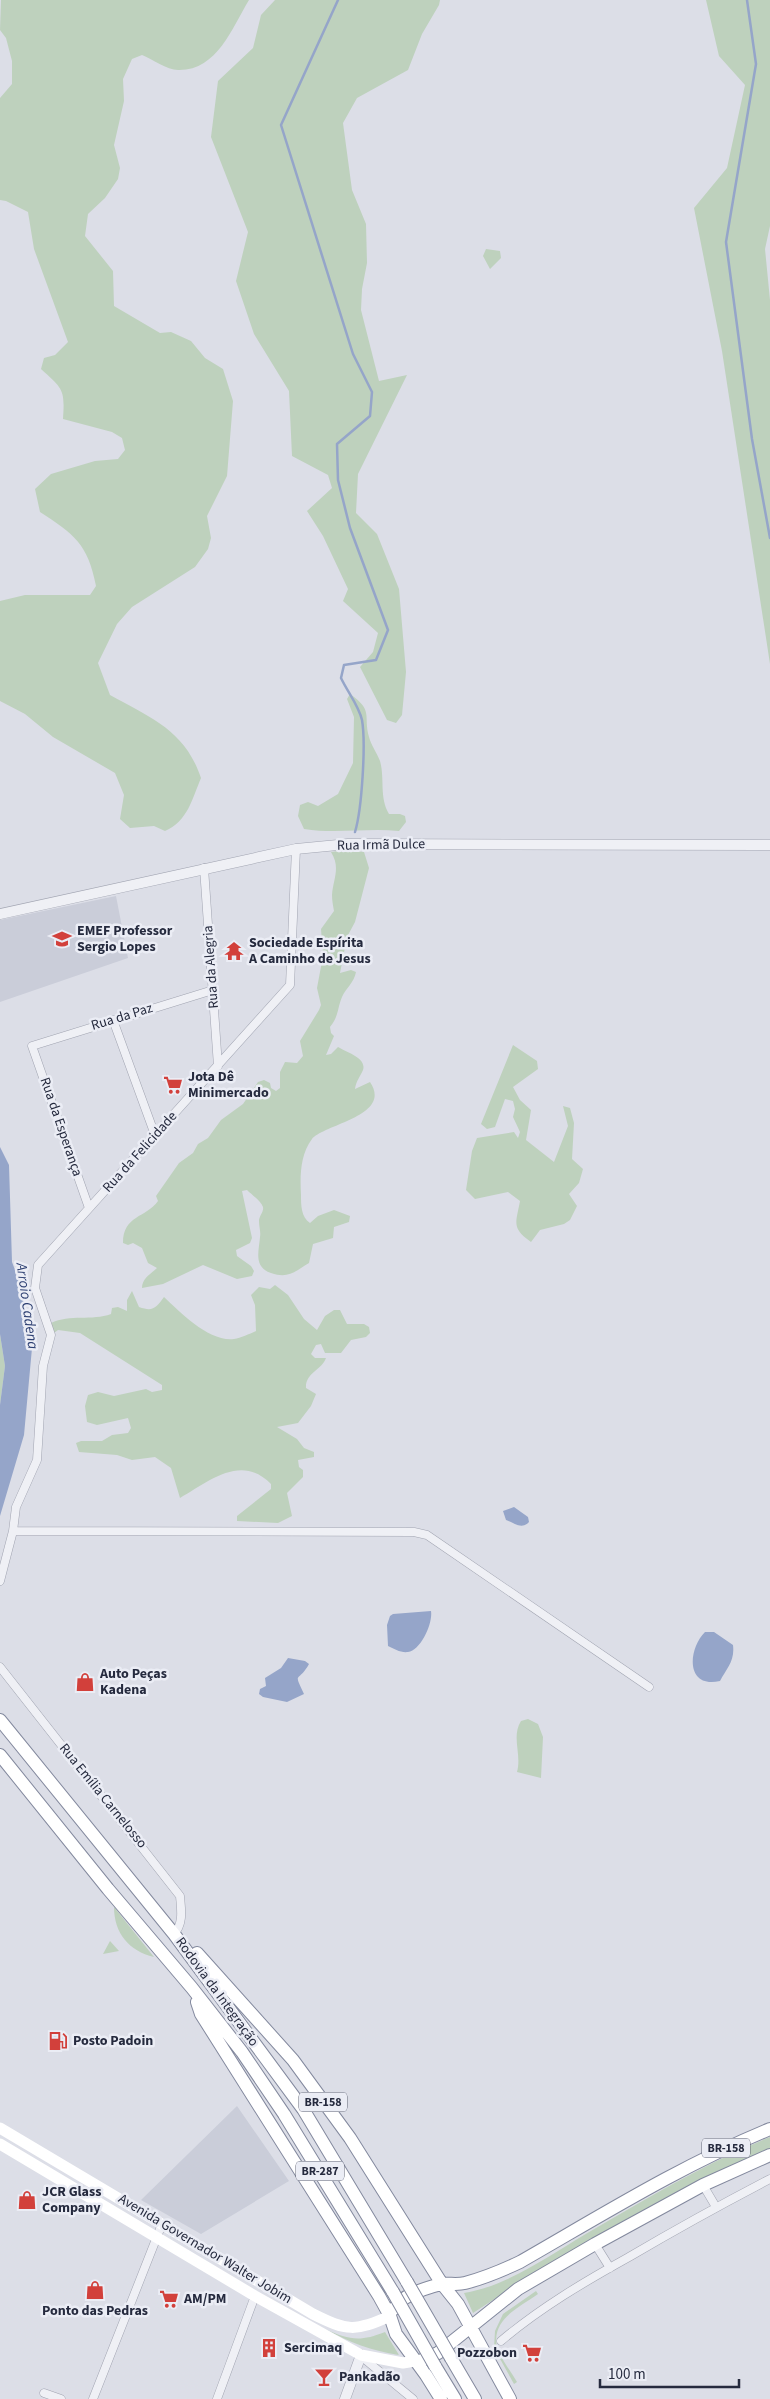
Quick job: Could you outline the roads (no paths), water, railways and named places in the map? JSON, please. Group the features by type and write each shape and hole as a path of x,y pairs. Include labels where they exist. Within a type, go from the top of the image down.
{"highway":[{"name":"Rodovia da Integração","path":"0,1720 177,1937 303,2110 475,2399"},
{"name":"Rodovia da Integração","path":"0,1755 108,1889 192,1988 242,2052 284,2114 393,2292 454,2399"},
{"name":"BR-158","path":"177,1937 197,1953 293,2060 350,2138 442,2284 462,2284 506,2269 683,2170 730,2146 770,2129"},
{"path":"192,1988 201,2014 390,2316 396,2334 441,2399"},
{"name":"BR-158","path":"415,2361 423,2361 438,2354 518,2289 595,2244 702,2185 770,2155"},
{"path":"390,2316 396,2304 410,2295 442,2284 458,2304 510,2399"}],"main road":[{"name":"Avenida Governador Walter Jobim","path":"0,2128 313,2314 339,2327 354,2328 371,2324 390,2316"},
{"name":"Avenida Governador Walter Jobim","path":"0,2144 256,2296 361,2355 403,2363 415,2361"}],"street":[{"name":"Rua Irmã Dulce","path":"0,914 296,849 348,844 770,845"},
{"name":"Rua da Felicidade","path":"13,1531 16,1507 37,1460 43,1366 51,1335 35,1288 38,1265 290,985 296,849"},
{"name":"Rua da Alegria","path":"204,868 218,1066"},
{"name":"Rua da Paz","path":"32,1046 212,990"},
{"path":"113,1020 155,1135"},
{"name":"Rua da Esperança","path":"32,1046 89,1208"},
{"path":"0,1581 13,1531 414,1532 427,1535 649,1687"},
{"name":"Rua Emília Carnelosso","path":"0,1667 180,1896 181,1914 177,1937"},
{"path":"501,2341 527,2318 610,2268 716,2207 770,2179"},
{"path":"702,2185 716,2207"},
{"path":"93,2399 162,2224"},
{"path":"595,2244 610,2268"},
{"path":"217,2399 256,2296"},
{"path":"344,2399 361,2355"},
{"name":"Avenida Governador Walter Jobim","path":"361,2355 413,2399"},
{"path":"44,2393 61,2399"}],"water":[{"name":"Arroio Cadena","path":"0,1147 9,1165 12,1262 24,1294 32,1348 24,1435 0,1516 0,1405 5,1366 0,1334"},
{"path":"514,1507 528,1517 529,1522 524,1525 518,1525 506,1520 503,1511"},
{"path":"431,1611 428,1629 422,1641 413,1650 403,1652 388,1646 387,1625 390,1616 393,1614"},
{"path":"705,1632 714,1632 733,1645 732,1660 720,1681 709,1682 700,1679 695,1673 693,1657 695,1648"},
{"path":"288,1658 305,1661 309,1664 298,1678 304,1694 287,1702 263,1697 259,1694 260,1689 266,1686 265,1678 281,1668"}],"waterway":[{"path":"338,0 281,125 353,354 372,392 370,416 337,444 338,480 350,528 388,630 376,660 344,665 341,678 358,709 363,730 361,793 355,832"},
{"path":"747,0 756,64 726,242 752,439 770,538"}],"place":[{"name":"EMEF Professor Sergio Lopes","path":"62,939"},
{"name":"Sociedade Espírita A Caminho de Jesus","path":"234,951"},
{"name":"Jota Dê Minimercado","path":"173,1085"},
{"name":"Auto Peças Kadena","path":"85,1682"},
{"name":"Posto Padoin","path":"58,2041"},
{"name":"JCR Glass Company","path":"27,2200"},
{"name":"Ponto das Pedras","path":"95,2290"},
{"name":"AM/PM","path":"169,2299"},
{"name":"Sercimaq","path":"269,2348"},
{"name":"Pozzobon","path":"532,2353"},
{"name":"Pankadão","path":"324,2377"}]}
